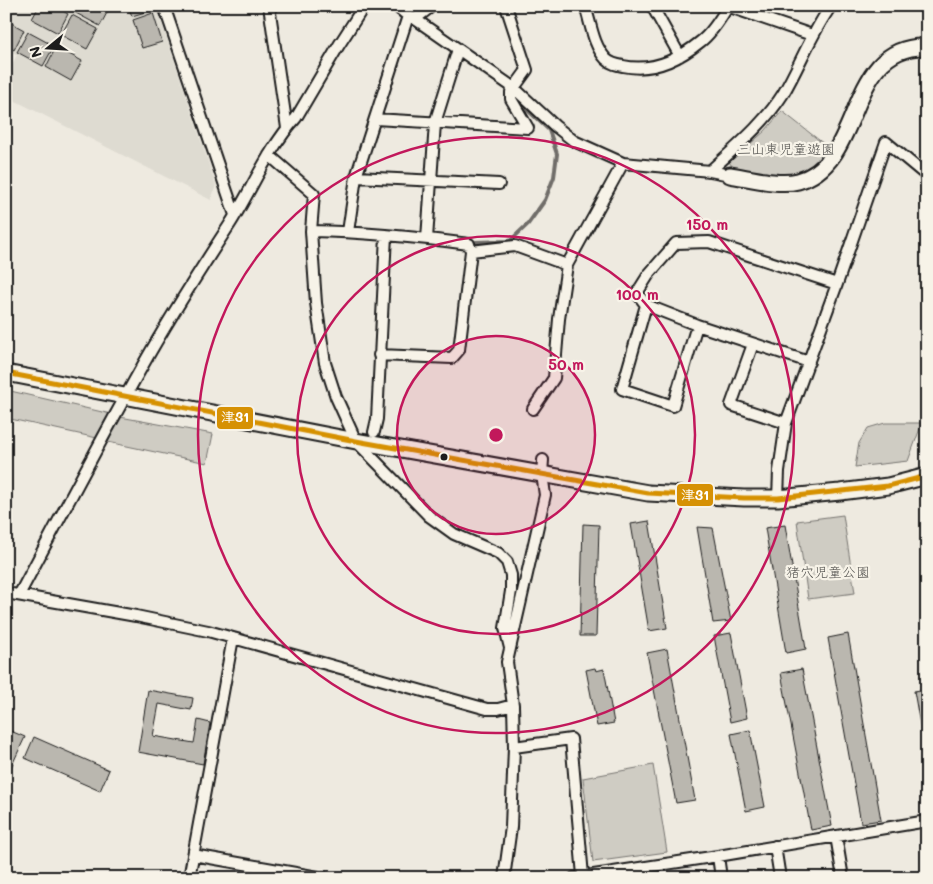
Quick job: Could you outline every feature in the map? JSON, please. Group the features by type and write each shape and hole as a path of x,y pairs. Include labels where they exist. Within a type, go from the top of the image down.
{"street":[{"path":"164,6 235,216"},
{"path":"269,6 287,128"},
{"path":"19,595 125,397 181,300 235,216 269,155 296,118 364,6"},
{"path":"396,6 514,88 574,141 623,163 710,171 786,183 808,178 824,165 836,150 870,78 887,58 906,49 927,47"},
{"path":"348,232 356,177 411,18 432,6"},
{"path":"375,119 528,128 512,99 511,92 527,70 506,6"},
{"path":"585,6 598,49 608,61 616,65 632,68 655,67 680,56 702,41 728,7 812,35"},
{"path":"652,6 680,56"},
{"path":"710,171 760,125 774,107 784,92 812,35 831,6"},
{"path":"427,239 435,122 458,49"},
{"path":"778,498 779,471 786,423 886,142 927,176"},
{"path":"269,155 314,194 311,231 316,303 326,363 336,397 356,441 429,516 454,534 498,553 507,562 511,575 511,591 506,628 510,648"},
{"path":"533,409 554,378 559,319 567,264 623,163"},
{"path":"356,177 499,184"},
{"path":"311,231 386,235 469,244 471,251 459,350 452,358 379,355"},
{"path":"374,432 377,419 386,235"},
{"path":"809,362 697,325 646,305 637,293 649,274 676,243 709,242 837,284"},
{"path":"471,251 515,246 567,264"},
{"path":"646,305 622,389 673,406 697,325"},
{"path":"753,344 731,405 786,423"},
{"path":"6,373 356,441 542,467 648,493 778,498 869,488 927,476"},
{"path":"504,878 512,827 514,747 507,662 545,494 542,467"},
{"path":"6,593 136,616 233,638 488,709 498,709 512,705"},
{"path":"189,878 233,638"},
{"path":"514,747 571,739 578,877 927,821"},
{"path":"836,836 843,878"},
{"path":"775,846 780,878"},
{"path":"193,855 324,878"},
{"path":"718,856 721,878"}],"shaded area":[{"path":"6,6 156,6 216,185 211,200 6,96 6,76 17,55 6,49"}],"green space":[{"name":"三山東児童遊園","path":"782,111 829,148 824,155 811,168 795,175 769,176 735,170 729,162 765,131"},
{"path":"6,390 111,414 97,438 6,418"},
{"path":"120,417 213,434 207,463 108,442"},
{"path":"885,423 922,423 908,461 855,467 859,443 868,428"},
{"name":"猪穴児童公園","path":"843,515 855,593 808,599 797,521"},
{"path":"653,765 667,852 593,862 583,778"}],"building":[{"path":"39,6 54,6 68,14 58,33 32,19"},
{"path":"77,6 110,7 100,26 74,12"},
{"path":"128,6 150,6 152,10 132,16"},
{"path":"153,13 162,42 142,48 133,20"},
{"path":"72,15 98,29 87,49 61,35"},
{"path":"6,20 24,30 14,50 6,45"},
{"path":"28,32 54,46 43,66 17,52"},
{"path":"56,47 82,61 71,81 46,67"},
{"path":"649,521 667,628 649,631 631,524"},
{"path":"583,524 599,525 596,636 580,636"},
{"path":"785,525 806,649 786,653 765,528"},
{"path":"697,527 713,528 731,621 713,623"},
{"path":"731,633 747,718 730,722 714,636"},
{"path":"848,634 881,820 861,823 828,638"},
{"path":"667,649 695,800 676,803 647,653"},
{"path":"595,668 596,671 604,669 614,723 597,726 586,670"},
{"path":"802,669 832,826 811,830 781,673"},
{"path":"927,689 927,764 914,691"},
{"path":"148,690 193,698 191,710 159,704 153,736 194,743 198,720 210,723 203,764 138,752"},
{"path":"6,729 25,737 6,778"},
{"path":"750,730 765,807 746,811 731,734"},
{"path":"34,737 109,770 100,791 25,758"}],"waterway":[{"path":"476,242 510,241 528,224 545,200 554,177 557,154 549,130 518,101"}],"transit line":[{"name":"津31","path":"6,373 356,441 648,493 778,498 888,486 927,476"}]}
